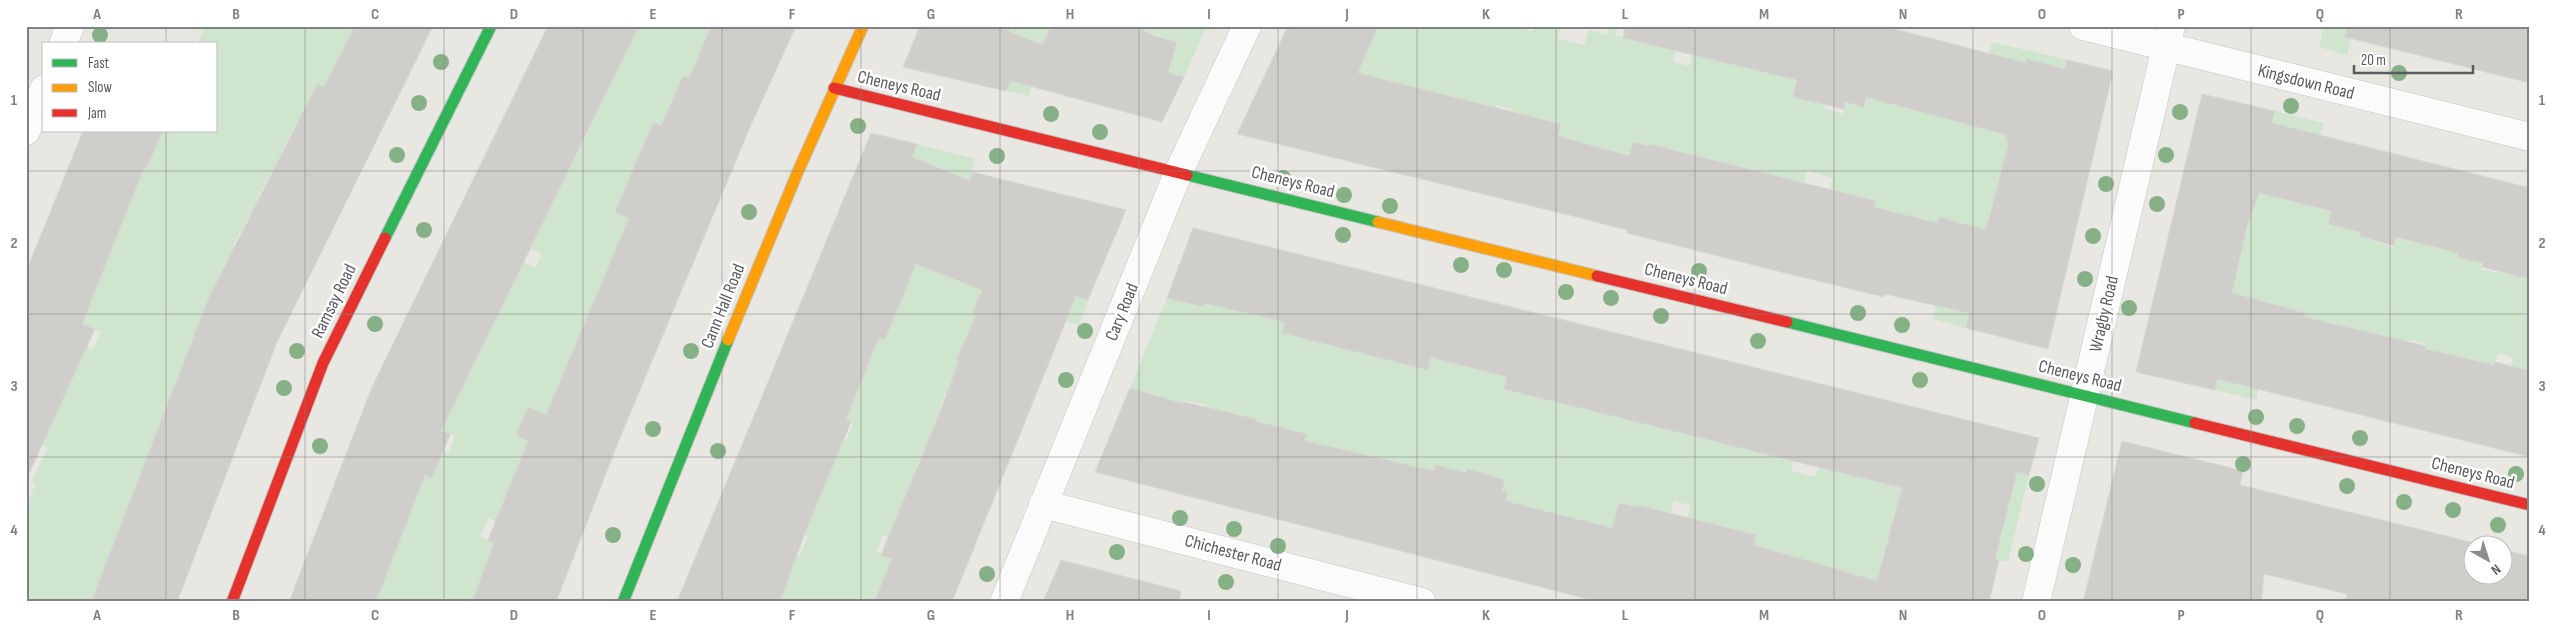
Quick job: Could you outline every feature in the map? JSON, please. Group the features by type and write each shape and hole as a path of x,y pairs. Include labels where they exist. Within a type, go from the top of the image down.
{"street":[{"path":"64,42 70,26"},
{"name":"Ramsay Road","path":"232,602 323,363 491,26"},
{"name":"Cann Hall Road","path":"623,602 747,294 834,88 863,26"},
{"name":"Cary Road","path":"1004,602 1179,171 1247,26"},
{"name":"Kingsdown Road","path":"2082,26 2169,36 2530,137"},
{"name":"Wragby Road","path":"2036,602 2169,36"},
{"name":"Cheneys Road","path":"834,88 1179,171 2530,505"},
{"path":"26,132 42,95"},
{"name":"Chichester Road","path":"1043,504 1422,602"}],"green space":[{"path":"205,26 355,26 343,50 364,61 345,98 317,84 308,102 332,131 301,115 282,150 313,167 307,179 276,163 257,199 288,215 282,228 251,212 233,246 266,263 259,278 226,261 202,315 96,602 26,602 26,510 35,484 31,482 48,448 33,442 54,392 65,396 70,384 59,380 73,342 93,349 101,332 59,315 122,159 146,169 163,132 218,132 218,42 198,42"},
{"path":"639,26 728,26 718,91 683,76 695,140 655,124 639,159 677,183 635,166 615,212 658,230 547,415 528,407 516,435 528,441 522,456 528,460 503,523 488,518 480,537 495,543 493,602 375,602 392,462 432,478 439,462 435,448 449,453 455,436 409,418 449,415 514,282 493,247 535,268 542,254 530,248 564,180 539,148 572,164 590,128 560,113 569,96 598,111 615,75 584,59 592,44 623,59"},
{"path":"997,26 1051,26 1043,42 1029,96 1006,91 1012,78"},
{"path":"1121,26 1207,26 1184,77 1168,73 1177,42 1140,29"},
{"path":"1287,26 1347,26 1373,38 1378,26 1515,26 1532,32 1534,26 1561,26 1558,39 1584,45 1589,30 1607,35 1609,26 1618,26 1616,35 1658,46 1681,26 1673,62 1689,66 1692,55 1712,60 1719,33 1778,75 1797,81 1793,97 1830,88 1824,109 1843,114 1845,102 1864,107 1873,71 1882,101 1918,111 1977,97 1992,42 2067,60 2065,69 2027,59 2006,141 2024,146 1966,328 1933,319 1957,222 1929,257 1905,215 1880,208 1866,242 1875,201 1856,196 1820,230 1833,178 1807,171 1799,201 1758,215 1769,174 1753,169 1748,189 1649,145 1623,181 1612,151 1594,146 1551,163 1561,124 1530,116 1501,151 1512,109 1496,105 1494,111 1460,116 1464,99 1418,88 1407,128 1279,47"},
{"path":"2308,26 2354,26 2347,55 2319,47 2323,30"},
{"path":"2275,111 2324,123 2309,181 2318,183 2311,206 2331,211 2371,196 2360,236 2394,248 2405,205 2467,219 2457,257 2483,263 2481,269 2497,273 2508,230 2526,234 2515,275 2530,279 2530,371 2511,366 2513,357 2498,353 2487,398 2417,382 2426,344 2411,340 2408,353 2302,327 2305,313 2288,308 2269,345 2256,400 2215,390 2229,307"},
{"path":"917,144 975,159 951,248 1088,300 1079,325 1065,322 982,290 972,314 991,321 957,360 965,364 963,401 945,394 934,427 962,455 928,441 913,474 948,489 942,504 908,489 901,506 923,552 883,535 876,552 892,559 886,573 909,583 902,599 879,590 874,602 777,602 792,569 752,553 758,539 800,556 808,537 789,529 806,483 823,490 830,472 791,456 842,439 846,441 853,423 835,415 816,391 852,406 859,387 868,332 886,339 896,315 912,157"},
{"path":"1292,296 1282,333 1428,370 1431,357 1507,376 1504,389 1715,442 1719,429 1769,442 1766,454 1784,459 1804,420 1791,471 1815,477 1818,467 1837,472 1863,435 1853,476 1888,485 1899,443 2029,475 2008,562 1889,535 1877,584 1791,601 1802,559 1765,549 1749,565 1756,535 1685,529 1690,505 1674,501 1656,567 1638,506 1619,503 1612,528 1605,526 1598,552 1504,505 1508,493 1502,491 1505,480 1467,469 1459,498 1434,471 1296,476 1307,434 1286,428 1246,463 1256,419 1195,451 1206,405 1185,400 1180,420 1155,412 1159,396 1130,388 1167,298 1202,307 1204,302"}],"building":[{"path":"355,26 433,26 277,342 177,602 91,602 209,297 317,84 324,87"},
{"path":"548,26 639,26 441,431 450,434 432,478 425,475 376,602 289,602 372,387"},
{"path":"711,26 796,26 750,127 617,445 556,602 472,602 494,543 488,540 528,441 516,435 528,407 546,415 629,218 615,212 653,123 661,126 683,76 689,79"},
{"path":"920,26 997,26 1042,45 1051,26 1135,26 1155,36 1177,42 1168,73 1184,77 1162,122 1011,81 1006,91 903,67"},
{"path":"1288,26 1378,26 1358,73 1561,124 1558,136 1629,156 1633,142 1649,146 1649,144 1876,201 1874,207 1937,223 1939,217 1986,230 2009,142 2006,141 2007,135 1866,97 1864,107 1845,102 1844,109 1793,97 1797,80 1623,38 1625,26 1883,26 2026,63 2027,59 2065,69 2067,60 2113,71 2048,349 1966,328 1969,313 1885,294 1884,297 1781,272 1627,233 1627,230 1573,216 1237,134"},
{"path":"2347,26 2530,26 2530,83 2345,37"},
{"path":"2202,94 2275,111 2272,123 2530,188 2530,279 2482,267 2483,263 2457,257 2458,253 2396,237 2394,246 2360,236 2361,232 2328,224 2331,211 2259,193 2248,223 2232,293 2305,313 2304,317 2426,346 2425,349 2494,365 2495,362 2530,371 2530,457 2217,379 2215,390 2136,372"},
{"path":"83,132 163,132 146,169 144,168 82,324 95,329 26,480 26,272"},
{"path":"871,133 917,144 912,157 970,181 972,172 1126,210 1088,300 1076,296 952,602 874,602 892,559 881,555 940,412 959,361 956,360 976,316 972,314 982,290 916,264 885,340 879,337 846,420 851,422 804,535 780,602 677,602"},
{"path":"1193,228 2039,438 2029,475 2017,472 1995,559 1999,560 1989,602 1599,602 1095,472 1130,388 1184,404 1184,402 1256,419 1255,421 1307,434 1305,441 1434,471 1435,465 1466,473 1467,469 1505,480 1502,491 1508,492 1505,501 1612,528 1619,503 1637,507 1638,505 1756,535 1754,545 1877,581 1902,488 1504,389 1507,377 1431,357 1428,370 1282,333 1285,322 1204,303 1203,307 1167,298"},
{"path":"2122,441 2243,471 2240,485 2464,540 2464,586 2514,586 2514,552 2530,556 2530,602 2345,602 2347,594 2264,574 2261,602 2083,602"},
{"path":"1061,560 1181,591 1179,602 1043,602"}],"traffic: fast":[{"path":"385,238 491,26"},
{"path":"1187,175 1378,222"},
{"path":"1787,322 2195,423"},
{"path":"623,602 728,340"}],"traffic: slow":[{"path":"728,340 799,169 863,26"},
{"path":"1378,222 1597,276"}],"traffic: jam":[{"path":"834,88 1187,175"},
{"path":"232,602 323,363 385,238"},
{"path":"1597,276 1787,322"},
{"path":"2195,423 2530,505"}]}
